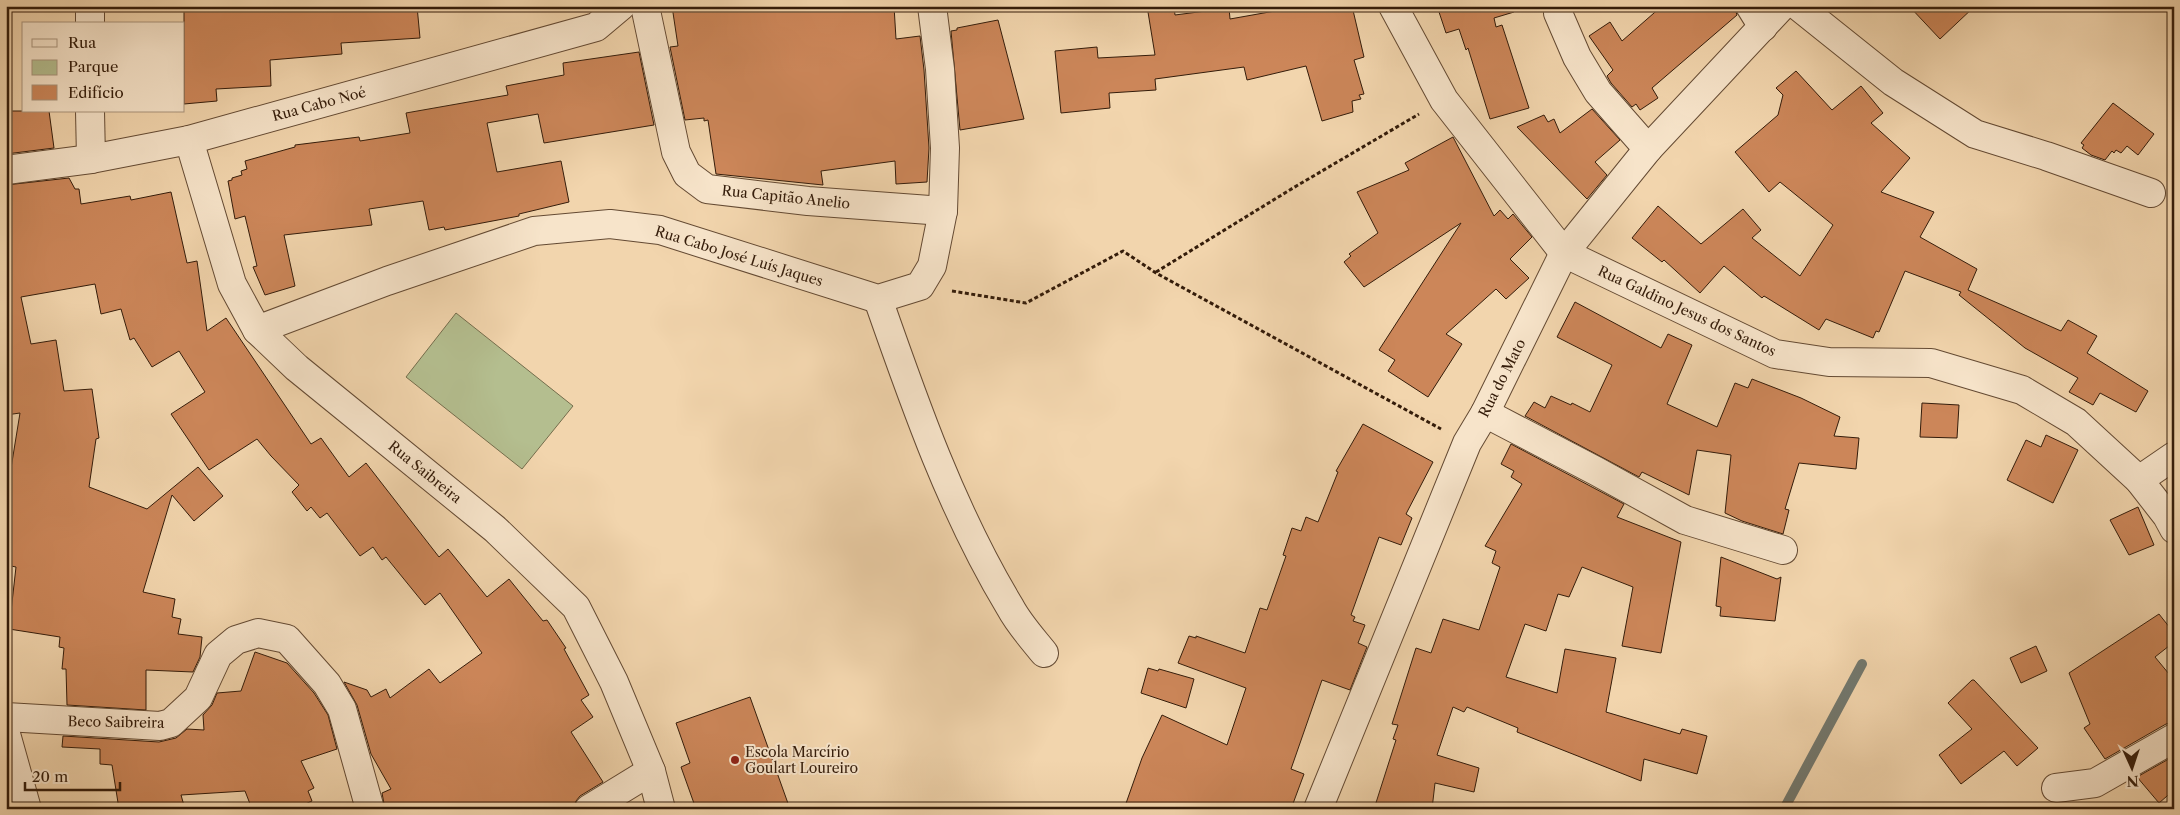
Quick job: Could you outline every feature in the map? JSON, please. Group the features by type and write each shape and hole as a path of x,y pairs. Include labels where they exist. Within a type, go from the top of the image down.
{"street":[{"path":"90,6 90,22"},
{"name":"Rua Cabo Noé","path":"6,170 90,159 189,140 596,27 621,6"},
{"name":"Rua Capitão Anelio","path":"644,6 676,152 686,174 707,189 808,201 943,211"},
{"path":"932,6 940,69 945,148 943,211 932,266 920,286 878,299 914,403 951,496 1010,609 1044,653"},
{"name":"Rua Galdino Jesus dos Santos","path":"1393,6 1444,100 1564,253 1775,354 1829,362 1931,362 2022,390 2076,422 2139,480 2167,516 2174,529"},
{"name":"Rua do Mato","path":"1318,809 1467,444 1485,413 1564,253 1756,17 1782,6"},
{"path":"1798,6 1893,82 1975,134 2046,156 2151,193"},
{"path":"1558,13 1577,57 1598,92 1648,149"},
{"path":"90,112 90,159"},
{"name":"Rua Saibreira","path":"189,140 232,284 257,330 297,368 495,529 576,606 614,682 651,771 661,809"},
{"name":"Rua Cabo José Luís Jaques","path":"257,330 387,281 534,230 610,224 660,230 878,299"},
{"path":"1485,413 1596,470 1685,520 1783,550"},
{"path":"2139,480 2174,456"},
{"name":"Beco Saibreira","path":"6,717 160,726 171,723 198,698 218,655 236,640 258,633 287,638 327,684 342,709 370,809"},
{"path":"6,734 27,809"},
{"path":"2056,788 2095,783 2174,738"},
{"path":"589,809 651,771"}],"path":[{"path":"1156,272 1444,100"},
{"path":"920,286 1026,303 1123,252 1467,444"}],"green space":[{"path":"456,313 573,406 522,469 406,377"}],"building":[{"path":"184,6 417,6 420,38 341,43 342,54 270,60 271,86 216,89 217,101 185,104"},
{"path":"672,6 894,6 896,39 920,36 929,148 927,182 896,184 895,161 821,171 823,185 716,174 708,120 704,121 704,118 685,120 670,47 678,46"},
{"path":"1147,6 1174,6 1175,15 1229,8 1230,19 1303,6 1352,6 1364,57 1354,60 1364,94 1359,95 1361,99 1352,101 1353,112 1322,121 1306,66 1247,80 1244,67 1155,79 1156,90 1109,93 1110,108 1061,113 1055,51 1097,47 1098,58 1155,55"},
{"path":"1437,6 1513,6 1514,12 1494,18 1496,27 1502,25 1529,108 1490,119 1468,48 1466,50 1459,29 1446,33"},
{"path":"1662,6 1734,6 1737,15 1652,88 1658,98 1640,110 1636,104 1632,107 1611,83 1607,76 1613,70 1589,36 1610,22 1622,41"},
{"path":"1909,6 1975,6 1940,39"},
{"path":"998,20 1024,119 960,130 951,31 957,30 957,28"},
{"path":"639,52 654,125 544,143 538,114 487,123 497,172 561,161 569,202 519,214 519,216 445,230 444,227 429,230 423,201 369,209 372,225 284,235 295,286 265,295 253,267 257,266 245,216 235,219 228,181 242,175 241,171 247,169 245,161 295,147 295,145 359,137 360,141 410,133 406,113 508,95 506,86 564,75 563,63"},
{"path":"1796,71 1832,110 1861,86 1883,113 1871,123 1910,158 1881,192 1934,212 1920,237 1977,269 1968,290 2061,331 2068,320 2097,336 2087,353 2148,391 2136,412 2100,393 2093,405 2069,392 2078,378 2025,348 1959,295 1961,292 1905,271 1879,332 1876,331 1873,338 1826,319 1819,330 1764,296 1762,298 1724,266 1700,293 1664,260 1662,262 1632,238 1658,206 1701,244 1743,209 1761,230 1752,238 1800,276 1833,225 1780,182 1769,192 1735,152 1778,115 1783,95 1776,88"},
{"path":"2113,103 2154,134 2138,155 2127,146 2121,153 2116,150 2114,153 2112,151 2105,160 2091,155 2082,148 2084,145 2081,143"},
{"path":"1592,109 1620,140 1595,162 1607,175 1587,199 1517,127 1544,115 1548,122 1554,119 1560,133"},
{"path":"6,111 49,112 54,148 6,154"},
{"path":"1453,137 1494,216 1500,210 1508,219 1513,214 1532,237 1510,259 1529,278 1506,299 1496,289 1446,334 1462,344 1428,397 1388,371 1395,360 1379,350 1461,223 1364,287 1344,262 1351,256 1349,254 1378,233 1357,192 1409,170 1405,163"},
{"path":"69,178 75,189 79,189 81,204 130,196 131,200 171,192 187,263 197,261 207,331 226,318 311,444 321,438 349,477 366,463 439,557 448,549 487,597 509,579 543,621 547,620 566,648 564,649 589,695 581,700 593,717 571,732 603,782 580,796 573,809 385,809 382,793 391,789 371,754 357,705 344,682 367,690 371,697 386,689 390,698 429,669 440,683 482,653 440,593 425,605 386,557 382,560 373,547 360,556 327,513 320,518 311,507 307,511 292,492 299,485 257,439 209,470 171,414 205,392 179,351 152,367 134,338 130,340 121,309 101,314 95,284 21,297 31,344 56,340 64,391 92,389 99,438 96,439 89,487 147,509 198,467 223,496 194,521 172,495 143,592 175,599 172,617 181,619 178,634 202,637 200,657 193,672 146,670 146,710 67,705 66,669 62,669 64,648 59,647 60,637 9,629 16,567 6,565 6,499 20,413 6,415 6,185"},
{"path":"1575,302 1661,348 1668,334 1692,345 1667,404 1717,427 1735,383 1748,388 1752,379 1801,398 1840,417 1834,436 1859,438 1856,469 1799,463 1785,509 1789,510 1783,534 1742,521 1725,513 1731,455 1697,450 1689,495 1642,472 1639,477 1525,416 1534,402 1545,408 1551,396 1590,412 1612,365 1557,337"},
{"path":"1922,403 1959,405 1957,438 1920,437"},
{"path":"1363,424 1433,462 1406,514 1412,518 1401,545 1379,537 1351,615 1355,617 1353,621 1365,625 1358,643 1367,647 1350,690 1322,680 1291,769 1304,774 1291,809 1124,809 1142,758 1162,715 1227,745 1246,688 1178,663 1189,636 1196,638 1196,636 1245,653 1260,608 1267,610 1286,556 1283,555 1292,528 1301,531 1306,517 1318,522 1338,472 1336,471"},
{"path":"2046,435 2078,450 2053,503 2007,480 2026,440 2041,447"},
{"path":"1511,444 1624,504 1617,517 1681,542 1661,653 1622,646 1633,587 1582,567 1569,597 1558,594 1546,631 1525,624 1506,677 1557,693 1565,649 1616,658 1606,712 1680,734 1682,729 1707,736 1697,774 1644,759 1641,781 1517,732 1518,728 1467,707 1464,712 1453,707 1437,755 1479,768 1474,792 1435,783 1432,809 1374,809 1396,740 1393,739 1398,725 1392,724 1416,648 1431,653 1443,619 1479,630 1500,567 1492,563 1496,551 1485,546 1522,484 1511,477 1514,471 1501,464"},
{"path":"2138,507 2154,545 2129,555 2110,520"},
{"path":"1721,557 1777,579 1781,577 1775,621 1720,616 1721,607 1716,606"},
{"path":"2159,614 2174,633 2174,642 2155,657 2174,680 2174,722 2166,724 2105,759 2084,728 2090,724 2069,673"},
{"path":"2036,646 2047,671 2021,683 2010,658"},
{"path":"255,652 287,663 314,693 328,715 337,749 301,761 314,788 308,791 312,801 294,809 252,809 245,791 181,795 185,809 119,809 112,765 100,764 100,749 62,747 63,736 159,742 176,738 187,729 204,730 203,715 212,705 217,693 241,691"},
{"path":"1148,668 1158,671 1159,669 1194,679 1186,708 1141,693"},
{"path":"1972,680 2038,748 2017,766 2004,751 1961,784 1939,755 1972,729 1948,703"},
{"path":"750,697 790,809 696,809 681,767 690,763 676,723"},
{"path":"2174,756 2174,790 2159,803 2137,777"}],"waterway":[{"path":"1784,809 1862,664"}],"place":[{"name":"Escola Marcírio Goulart Loureiro","path":"735,760"}]}
